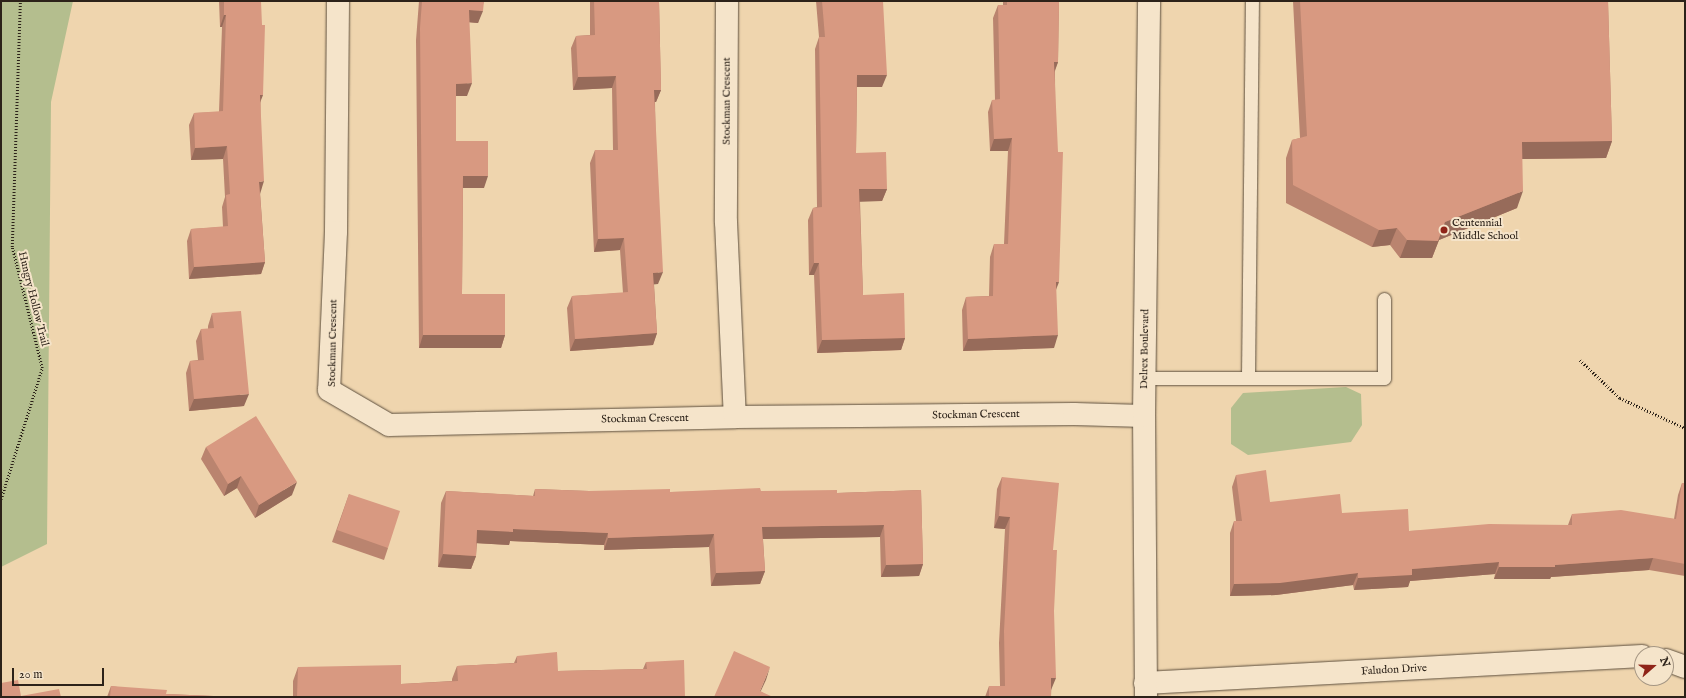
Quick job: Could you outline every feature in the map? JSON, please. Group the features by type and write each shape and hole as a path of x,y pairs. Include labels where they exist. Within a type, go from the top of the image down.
{"street":[{"name":"Stockman Crescent","path":"338,1 336,232 330,390 389,425 735,417 1074,414 1144,416"},
{"name":"Stockman Crescent","path":"727,1 726,222 735,417"},
{"name":"Delrex Boulevard","path":"1146,690 1144,378 1149,1"},
{"name":"Faludon Drive","path":"1146,690 1634,657"},
{"path":"1674,663 1685,666"}],"lane":[{"path":"1248,377 1252,1"},
{"path":"1144,378 1384,378 1384,299"}],"path":[{"name":"Hungry Hollow Trail","path":"1,498 42,368 12,247 20,1"},
{"path":"1580,360 1620,398 1685,428"}],"green space":[{"path":"1,1 73,1 51,102 47,544 1,567"},
{"path":"1346,387 1361,394 1362,425 1351,442 1248,455 1231,444 1231,408 1243,393"}],"building":[{"path":"224,1 261,1 262,25 265,25 263,95 260,95 264,181 259,182 265,262 194,267 191,229 228,226 226,195 230,194 227,146 195,148 194,113 223,111 226,15 224,15"},
{"path":"422,1 484,1 483,11 469,10 472,83 456,84 456,141 488,141 488,176 463,176 462,294 505,294 505,335 423,335 420,28"},
{"path":"594,1 659,1 661,90 654,90 663,272 653,273 657,333 575,339 572,296 628,292 624,238 598,239 595,150 618,150 616,76 578,77 576,36 595,35"},
{"path":"822,1 883,1 887,75 857,75 856,153 886,152 887,189 859,189 863,295 904,293 905,338 822,340 819,263 814,263 813,208 822,207 819,37 825,37"},
{"path":"1007,1 1059,1 1058,62 1054,62 1058,152 1063,152 1059,282 1056,282 1058,335 968,339 966,297 993,296 994,244 1008,244 1012,138 994,139 992,100 1000,99 998,5 1007,5"},
{"path":"1300,1 1608,1 1612,141 1522,142 1523,191 1445,222 1438,241 1407,240 1397,228 1379,230 1293,185 1292,140 1307,136"},
{"path":"241,311 249,394 194,399 190,361 204,360 201,329 214,328 212,313"},
{"path":"256,416 297,482 259,505 241,476 228,484 206,447"},
{"path":"1266,470 1270,502 1340,494 1342,513 1408,509 1409,531 1489,524 1572,525 1572,514 1621,510 1676,519 1682,483 1685,483 1685,564 1653,558 1555,565 1555,567 1499,567 1499,562 1412,569 1412,575 1358,578 1358,573 1280,583 1234,584 1234,521 1242,521 1236,475"},
{"path":"1002,477 1059,483 1053,550 1057,550 1054,611 1056,678 1051,678 1051,697 989,697 989,686 1005,686 1004,631 1010,517 999,516"},
{"path":"760,488 761,491 837,490 837,493 921,490 923,564 886,565 884,525 762,527 765,571 716,573 714,534 608,538 608,533 513,529 513,532 477,530 476,556 443,554 446,491 535,496 535,489 589,491 670,489 670,492"},
{"path":"349,494 400,511 388,548 337,530"},
{"path":"734,651 770,667 760,691 773,697 714,697"},
{"path":"557,652 558,671 647,669 646,662 684,660 685,697 297,697 298,667 401,665 401,684 458,681 457,666 517,663 517,656"},
{"path":"18,680 21,696 59,689 61,697 1,697 1,683"},
{"path":"111,686 167,690 166,694 237,697 110,697"}],"place":[{"name":"Centennial Middle School","path":"1444,230"}]}
